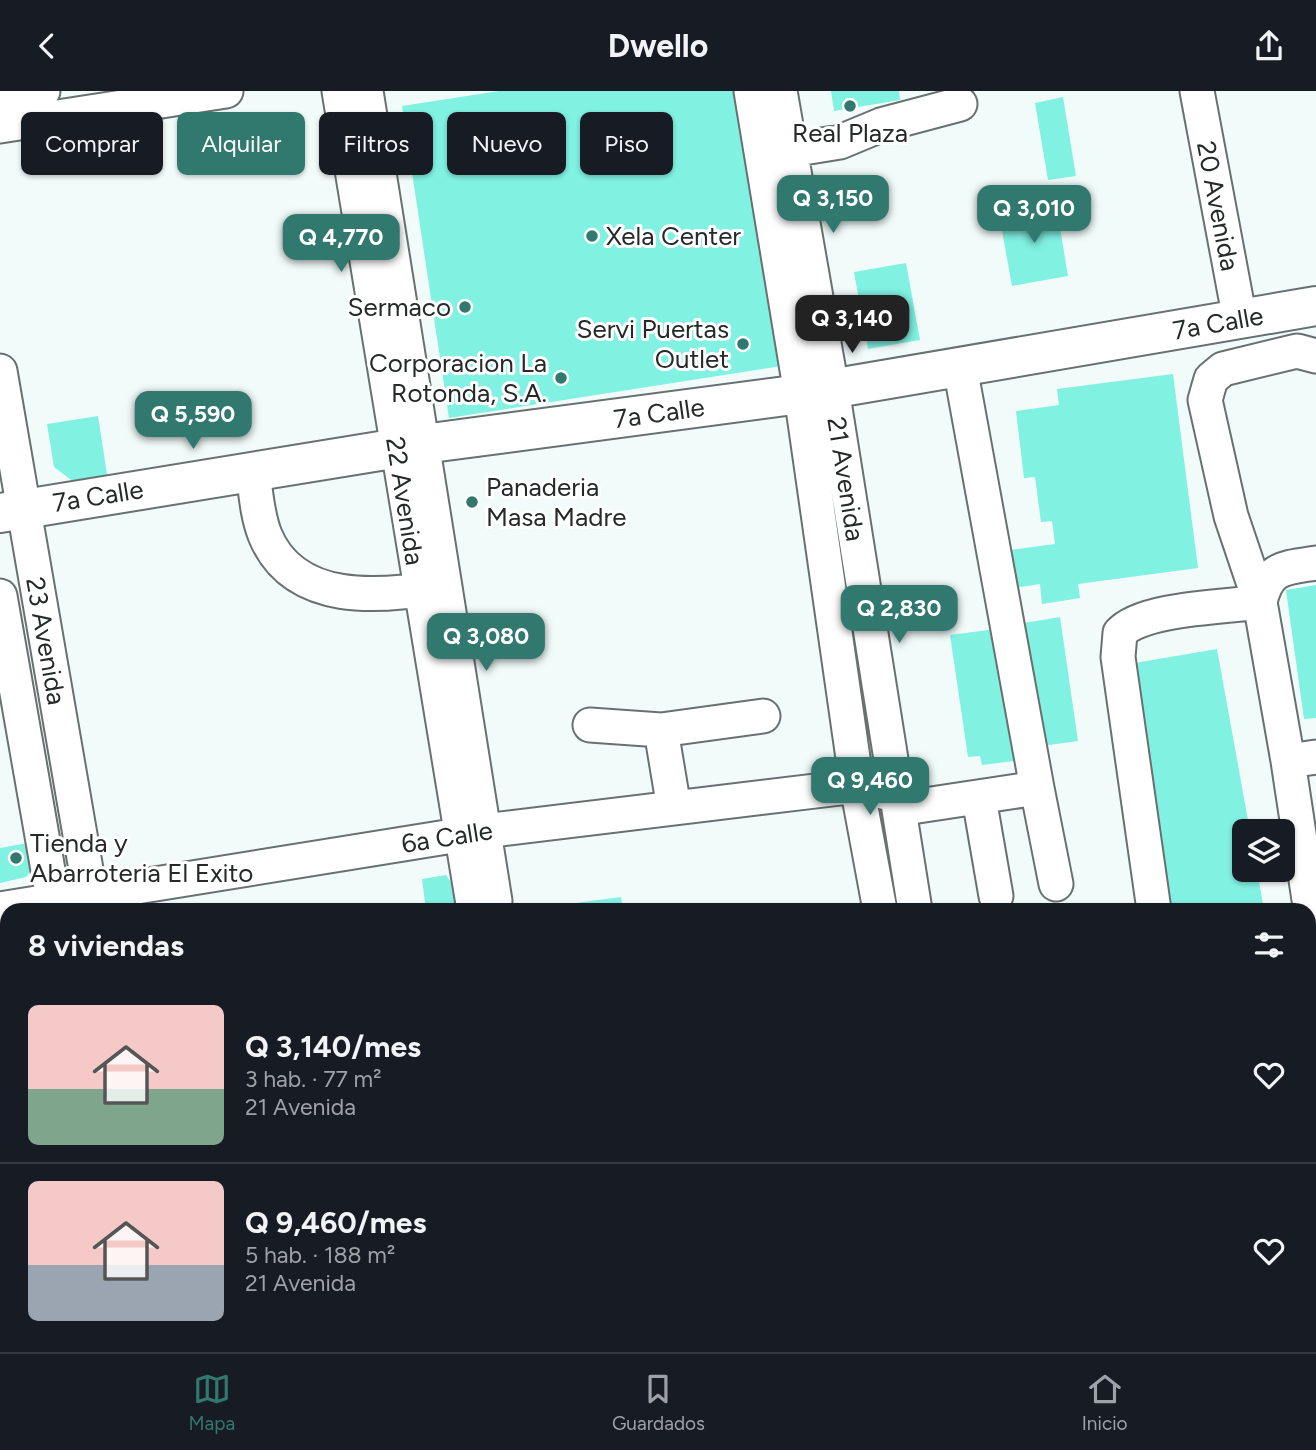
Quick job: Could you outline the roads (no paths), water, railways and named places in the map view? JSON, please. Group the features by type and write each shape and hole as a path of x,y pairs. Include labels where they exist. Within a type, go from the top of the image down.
{"main road":[{"name":"7a Calle","path":"11,510 410,447 816,391 1316,306"}],"street":[{"path":"0,97 43,91"},
{"path":"0,126 226,91"},
{"name":"22 Avenida","path":"339,91 410,447"},
{"name":"22 Avenida","path":"366,91 410,447 432,589 473,832 495,903"},
{"name":"21 Avenida","path":"751,91 816,391 914,903"},
{"name":"21 Avenida","path":"780,91 791,150 857,786 879,903"},
{"name":"20 Avenida","path":"1197,91 1247,319"},
{"name":"20 Avenida","path":"1214,91 1247,319"},
{"path":"791,150 840,142 881,125 960,104"},
{"path":"1311,903 1302,759 1260,602 1231,516 1205,400 1211,379 1223,369 1297,351 1316,356"},
{"path":"960,367 1056,884"},
{"name":"23 Avenida","path":"0,371 11,510 91,902"},
{"path":"253,472 258,508 266,537 294,571 326,588 351,595 432,589"},
{"path":"1260,602 1265,582 1276,572 1316,563"},
{"name":"23 Avenida","path":"0,596 4,644 54,903"},
{"path":"1153,903 1118,657 1119,637 1129,625 1145,618 1260,602"},
{"path":"590,725 661,730 763,716"},
{"path":"661,730 674,808"},
{"name":"6a Calle","path":"91,902 473,832 857,786 895,795 918,806 1037,788"},
{"path":"979,798 996,896"},
{"name":"22 Avenida","path":"473,832 474,903"}],"place":[{"name":"Real Plaza","path":"850,106"},
{"name":"Xela Center","path":"592,236"},
{"name":"Sermaco","path":"465,307"},
{"name":"Servi Puertas Outlet","path":"743,344"},
{"name":"Corporacion La Rotonda, S.A.","path":"561,378"},
{"name":"Panaderia Masa Madre","path":"472,502"},
{"name":"Tienda y Abarroteria El Exito","path":"16,858"}]}
